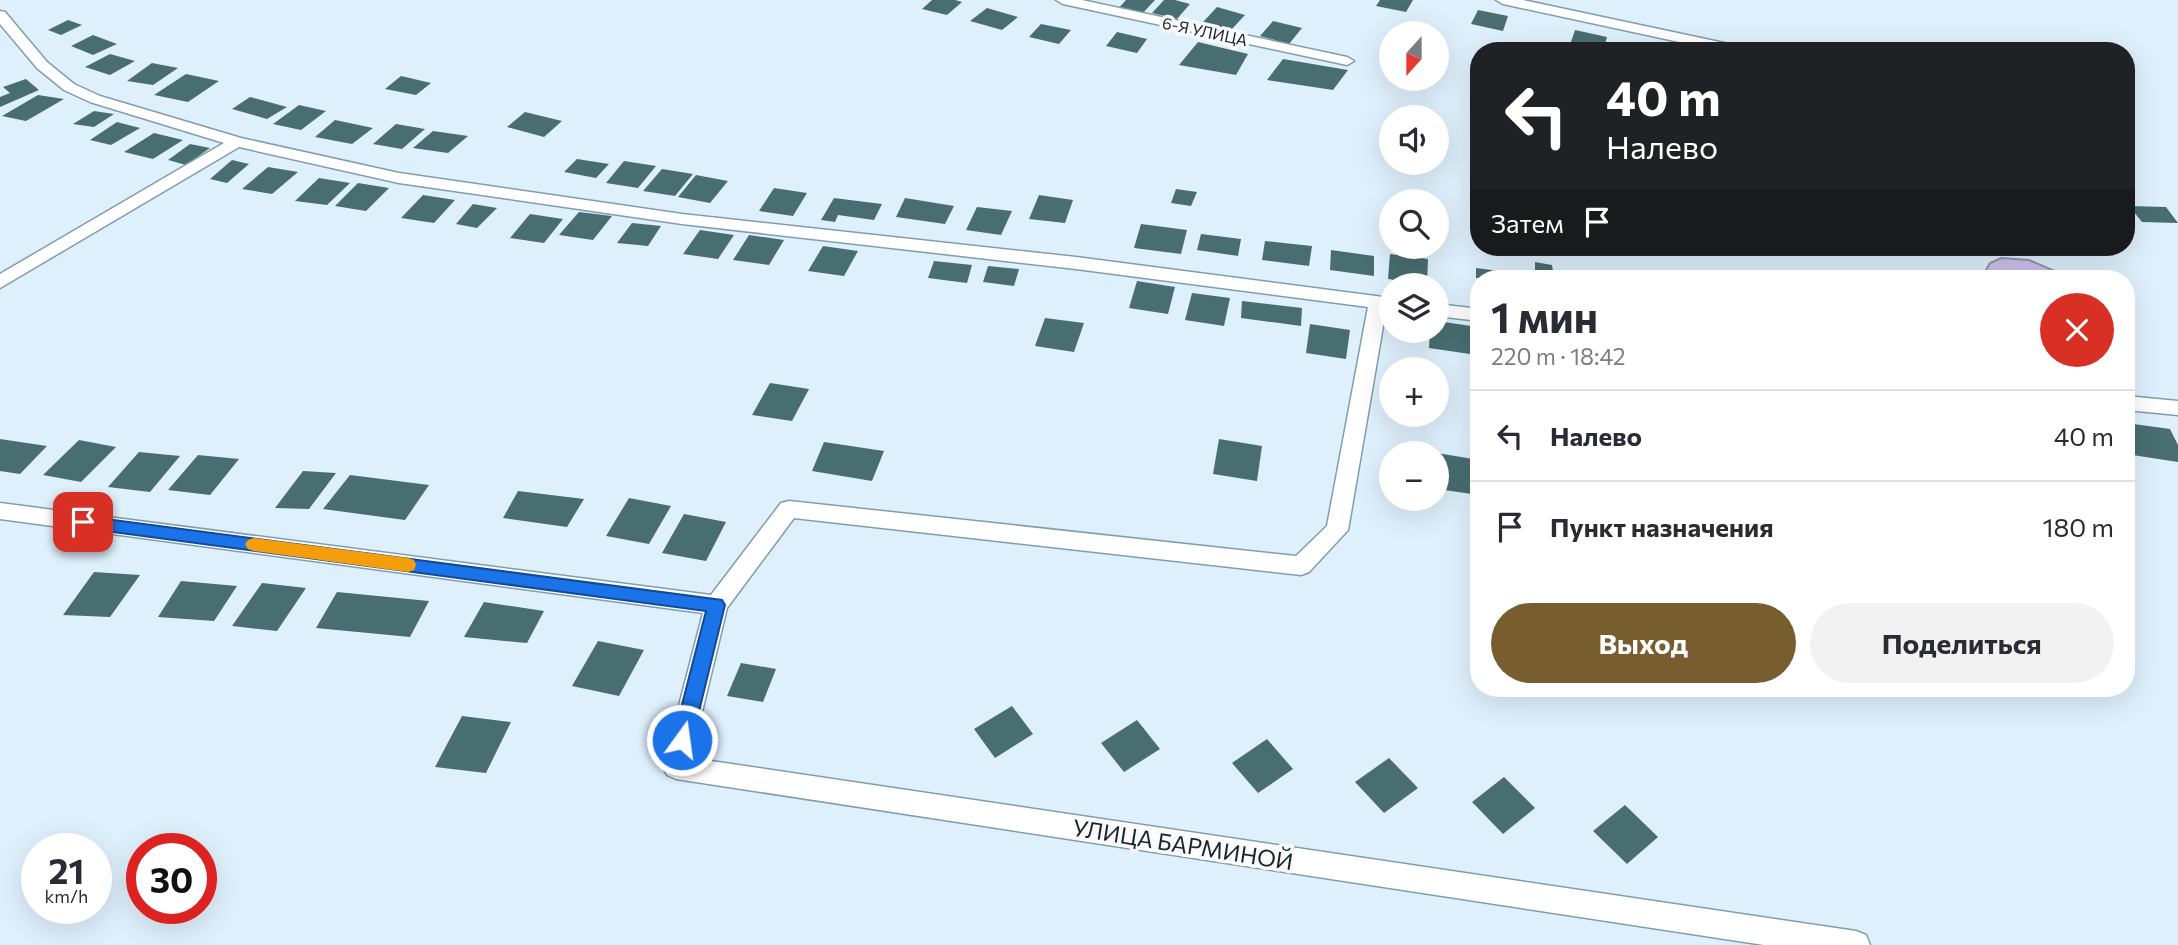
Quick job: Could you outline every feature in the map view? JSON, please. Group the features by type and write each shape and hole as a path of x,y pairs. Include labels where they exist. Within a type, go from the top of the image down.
{"street":[{"name":"6-Я УЛИЦА","path":"1063,0 1348,61"},
{"path":"1503,0 1701,42"},
{"path":"0,15 42,65 69,87 95,99 237,142 398,178 682,219 1379,302"},
{"path":"0,282 237,142"},
{"path":"1449,311 1470,314"},
{"path":"0,511 716,605 789,509 1301,566 1337,530 1379,331"},
{"path":"2135,404 2178,408"},
{"name":"УЛИЦА БАРМИНОЙ","path":"716,605 676,767 1856,945"}],"shaded area":[{"path":"2001,258 2029,260 2052,270 1986,270 1990,263"}],"building":[{"path":"932,0 962,2 947,15 922,9"},
{"path":"1126,0 1155,0 1141,15 1117,10"},
{"path":"1164,0 1190,4 1177,19 1152,13"},
{"path":"1380,0 1413,0 1406,12 1376,6"},
{"path":"1217,7 1245,15 1231,30 1203,22"},
{"path":"987,8 1018,17 1002,30 970,21"},
{"path":"1478,10 1508,16 1503,31 1471,24"},
{"path":"68,20 82,25 61,35 48,30"},
{"path":"1273,21 1302,28 1289,44 1260,36"},
{"path":"1041,24 1071,30 1059,44 1029,37"},
{"path":"1575,30 1607,37 1606,42 1571,42"},
{"path":"1117,32 1147,39 1137,53 1106,46"},
{"path":"93,35 117,44 93,55 71,46"},
{"path":"1198,42 1248,54 1236,75 1179,65"},
{"path":"110,54 135,61 110,75 85,67"},
{"path":"1283,59 1348,70 1333,90 1267,80"},
{"path":"152,63 178,68 153,85 127,81"},
{"path":"186,74 219,81 188,102 154,95"},
{"path":"401,76 431,83 416,95 385,89"},
{"path":"26,79 39,90 0,107 0,97 10,93 3,87"},
{"path":"38,95 64,99 26,121 2,116"},
{"path":"250,97 287,107 267,119 232,109"},
{"path":"299,105 326,111 301,130 273,124"},
{"path":"94,111 114,114 94,127 73,124"},
{"path":"525,112 562,121 544,137 507,127"},
{"path":"335,120 373,128 352,144 315,137"},
{"path":"117,122 140,128 111,145 90,140"},
{"path":"396,124 425,129 402,149 373,144"},
{"path":"433,131 468,136 448,153 413,148"},
{"path":"154,133 183,140 153,159 124,152"},
{"path":"190,144 210,148 186,165 168,160"},
{"path":"577,159 609,164 596,178 564,172"},
{"path":"232,160 249,164 227,183 210,179"},
{"path":"624,161 656,166 638,188 606,183"},
{"path":"268,167 298,172 272,194 242,189"},
{"path":"662,169 693,174 675,196 643,191"},
{"path":"696,175 728,181 710,203 678,197"},
{"path":"319,178 350,183 327,205 295,201"},
{"path":"358,183 389,188 366,211 335,206"},
{"path":"774,188 807,193 793,216 759,211"},
{"path":"1176,189 1197,192 1191,206 1171,203"},
{"path":"423,195 455,200 434,223 401,218"},
{"path":"1039,195 1073,200 1065,223 1029,219"},
{"path":"834,198 882,204 874,220 838,215 835,222 821,220"},
{"path":"905,198 954,206 945,224 896,217"},
{"path":"473,204 497,208 477,228 456,224"},
{"path":"2135,206 2166,207 2178,223 2142,222 2135,213"},
{"path":"977,207 1012,211 1001,235 966,230"},
{"path":"579,212 612,216 593,240 559,235"},
{"path":"530,214 563,219 544,243 510,238"},
{"path":"632,223 661,226 648,246 617,243"},
{"path":"1141,224 1187,230 1181,254 1134,248"},
{"path":"700,230 734,235 718,259 683,254"},
{"path":"1201,234 1241,239 1238,256 1197,250"},
{"path":"749,235 784,240 769,265 733,260"},
{"path":"1265,241 1312,246 1309,266 1262,260"},
{"path":"823,246 858,251 844,276 808,271"},
{"path":"1331,250 1374,256 1374,276 1330,270"},
{"path":"1390,259 1428,259 1427,273 1388,273"},
{"path":"934,261 972,265 967,283 928,278"},
{"path":"1535,262 1552,265 1553,270 1535,270"},
{"path":"988,266 1019,269 1014,286 983,282"},
{"path":"1137,281 1175,287 1168,314 1129,308"},
{"path":"1192,293 1230,298 1224,326 1185,320"},
{"path":"1242,301 1302,308 1301,326 1241,318"},
{"path":"1045,318 1084,323 1074,352 1035,346"},
{"path":"1449,323 1470,326 1470,354 1429,348 1429,343 1449,343"},
{"path":"1310,324 1350,330 1346,359 1306,353"},
{"path":"770,383 809,389 792,421 752,415"},
{"path":"2135,424 2170,429 2178,445 2178,462 2135,455"},
{"path":"0,439 47,446 20,474 0,471"},
{"path":"1219,439 1262,446 1257,481 1213,474"},
{"path":"79,440 116,447 81,482 43,475"},
{"path":"824,442 884,451 872,481 812,471"},
{"path":"139,452 180,456 150,492 108,487"},
{"path":"198,455 239,459 210,495 168,490"},
{"path":"1449,455 1470,458 1470,494 1449,491"},
{"path":"303,471 336,473 309,509 275,508"},
{"path":"350,475 429,485 405,520 323,509"},
{"path":"518,491 584,499 567,527 503,518"},
{"path":"629,498 671,506 649,544 606,536"},
{"path":"684,514 726,522 706,561 662,553"},
{"path":"94,572 140,575 110,617 63,615"},
{"path":"181,581 237,586 214,621 158,617"},
{"path":"262,583 306,588 277,631 232,626"},
{"path":"337,592 429,601 410,637 316,628"},
{"path":"484,602 544,611 527,643 464,637"},
{"path":"598,641 644,650 619,696 572,686"},
{"path":"741,663 776,669 763,702 727,696"},
{"path":"1012,706 1033,734 995,758 974,729"},
{"path":"462,716 511,722 486,773 435,767"},
{"path":"1137,720 1160,749 1124,772 1101,743"},
{"path":"1267,739 1293,769 1258,793 1232,763"},
{"path":"1389,758 1418,788 1384,813 1355,782"},
{"path":"1504,777 1535,808 1503,834 1472,802"},
{"path":"1625,805 1658,837 1627,864 1593,831"}],"slow traffic":[{"path":"254,544 408,565"}],"route":[{"path":"83,522 716,605 682,740"}]}
